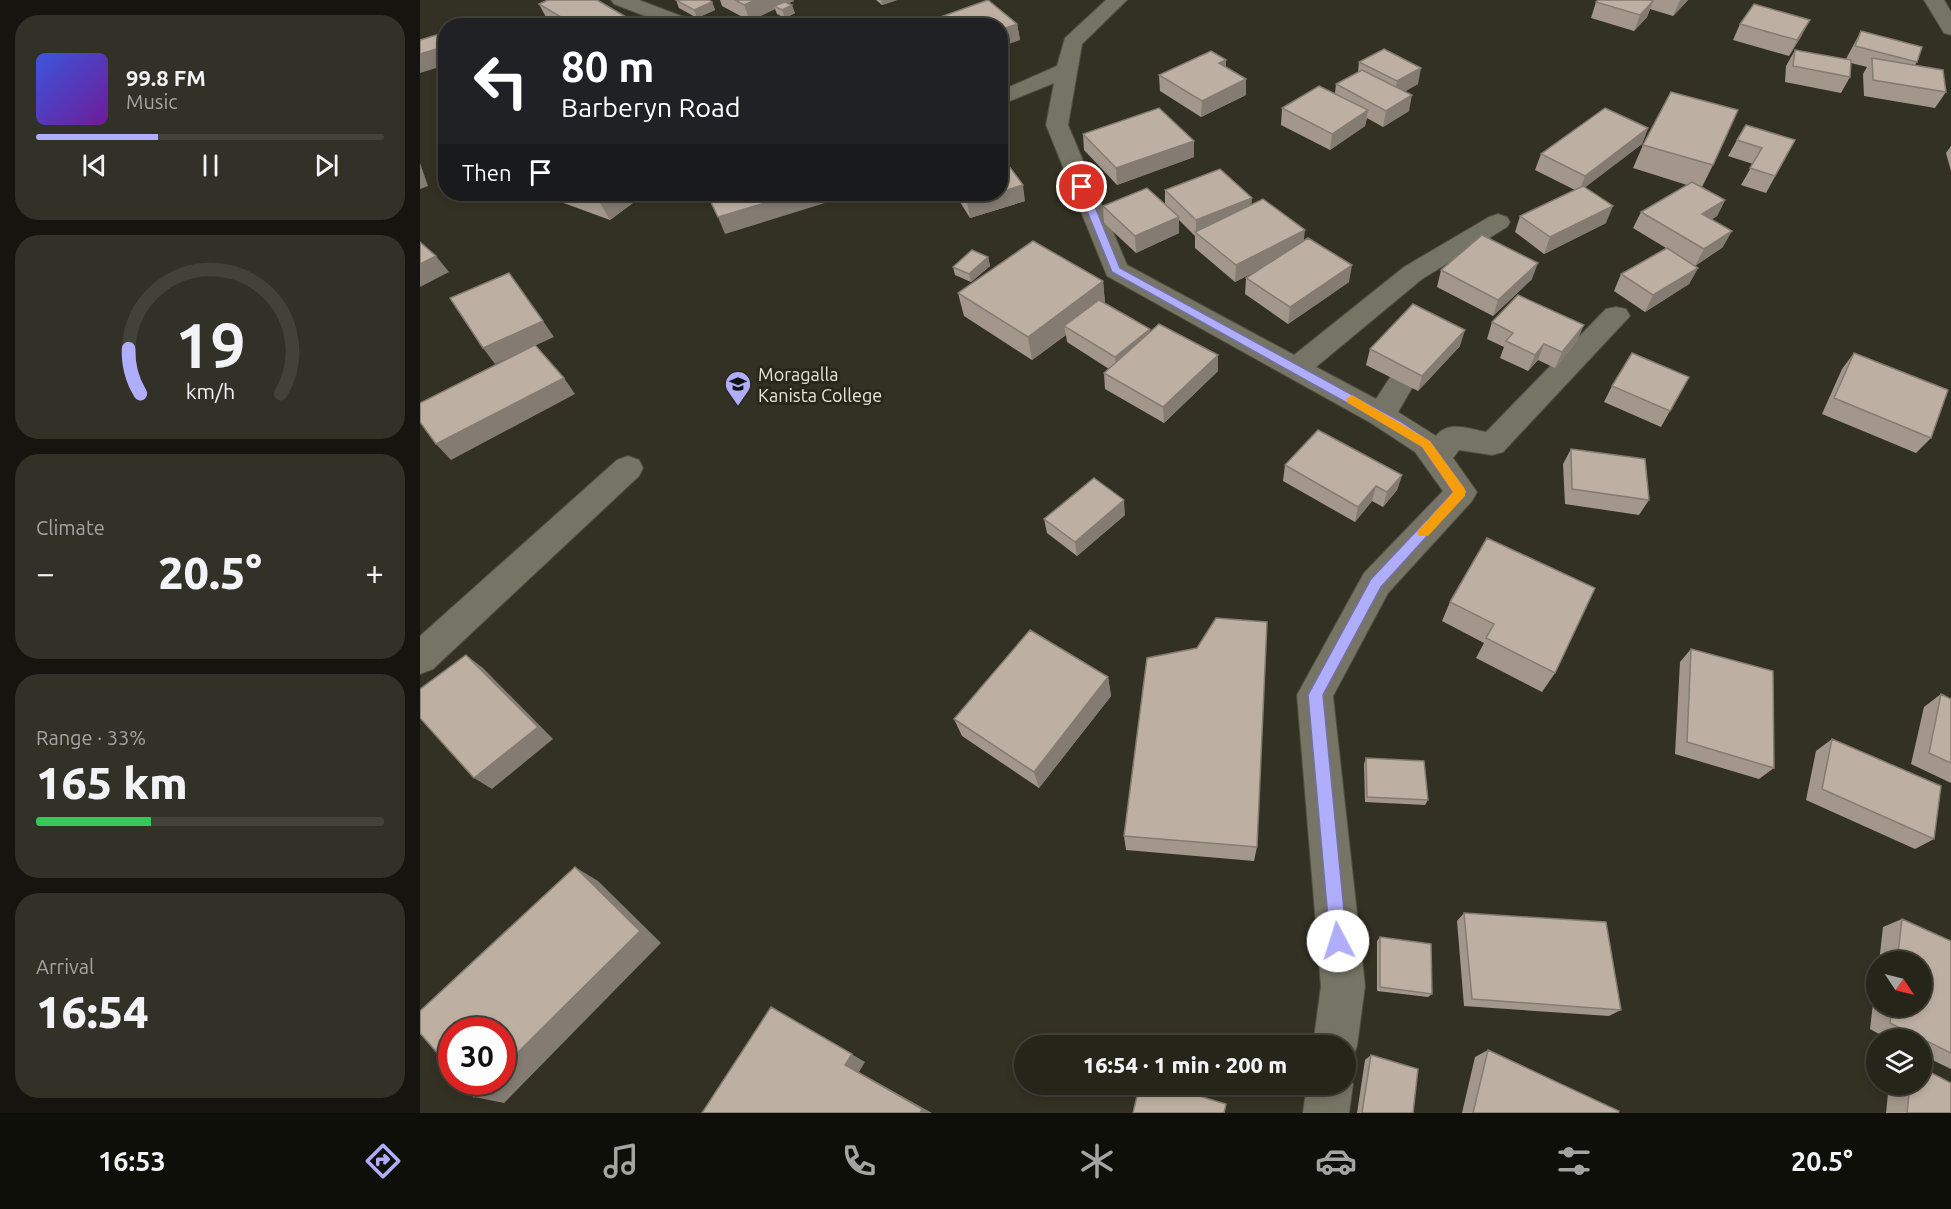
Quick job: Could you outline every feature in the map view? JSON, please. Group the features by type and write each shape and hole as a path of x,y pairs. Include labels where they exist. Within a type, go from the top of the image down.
{"street":[{"path":"621,0 669,18"},
{"path":"1117,0 1072,42 1057,125 1116,270 1381,415 1426,444 1461,492 1376,583 1315,695 1343,986 1336,1035"},
{"path":"1934,0 1951,29"},
{"path":"1008,95 1067,69"},
{"path":"1294,369 1364,315 1413,273 1498,222"},
{"path":"1436,458 1452,437 1492,444 1616,316"},
{"path":"1381,415 1401,383"},
{"path":"420,657 628,468"},
{"path":"1326,1113 1328,1095"}],"building":[{"path":"548,0 597,0 628,18 563,18 539,4"},
{"path":"676,0 709,0 712,2 694,10"},
{"path":"735,0 755,0 744,5"},
{"path":"988,0 1017,24 1008,27 1008,18 945,18 943,16"},
{"path":"1598,0 1653,1 1640,15 1596,2"},
{"path":"785,2 792,5 782,10 774,6"},
{"path":"1754,4 1810,20 1797,40 1740,24"},
{"path":"1861,31 1922,47 1917,62 1855,46"},
{"path":"438,34 438,52 436,49 420,54 420,40"},
{"path":"1384,49 1421,68 1397,81 1359,62"},
{"path":"1795,50 1851,60 1850,77 1793,66"},
{"path":"1211,51 1226,60 1219,63 1246,79 1202,101 1159,75"},
{"path":"1872,58 1943,70 1946,92 1873,80"},
{"path":"1362,70 1412,95 1386,111 1336,84"},
{"path":"1319,86 1368,110 1332,134 1282,108"},
{"path":"1671,92 1738,110 1713,165 1643,145"},
{"path":"1159,108 1194,141 1116,168 1083,134"},
{"path":"1605,108 1648,128 1585,176 1541,154"},
{"path":"1746,125 1795,140 1775,176 1750,168 1762,148 1737,140"},
{"path":"1008,165 1023,185 1008,190"},
{"path":"1220,169 1252,198 1196,220 1165,190"},
{"path":"1692,182 1725,200 1702,214 1732,231 1704,249 1641,212"},
{"path":"1583,186 1613,206 1550,237 1520,216"},
{"path":"1147,188 1179,217 1135,236 1103,206"},
{"path":"1263,199 1305,230 1236,265 1195,232"},
{"path":"710,201 772,201 718,217"},
{"path":"1482,235 1538,263 1498,300 1441,270"},
{"path":"1308,238 1352,265 1290,307 1246,278"},
{"path":"1033,241 1103,281 1028,337 958,293"},
{"path":"420,242 436,256 420,264"},
{"path":"1667,248 1698,268 1653,295 1621,274"},
{"path":"972,250 988,257 969,274 953,267"},
{"path":"509,273 543,321 483,348 450,298"},
{"path":"1518,295 1584,325 1562,352 1544,344 1535,355 1506,341 1513,333 1492,322"},
{"path":"1099,300 1150,329 1115,357 1064,326"},
{"path":"1413,304 1465,330 1422,376 1370,349"},
{"path":"1159,324 1218,355 1163,407 1104,373"},
{"path":"535,345 564,378 436,444 420,422 420,403"},
{"path":"1632,353 1689,377 1670,411 1612,386"},
{"path":"1854,353 1948,390 1931,438 1834,398"},
{"path":"1318,430 1402,475 1387,492 1376,486 1358,507 1285,465"},
{"path":"1571,449 1645,459 1649,500 1572,489"},
{"path":"1094,478 1124,500 1075,542 1044,519"},
{"path":"1487,538 1595,588 1555,673 1486,638 1494,624 1450,602"},
{"path":"1216,618 1267,622 1257,847 1124,836 1147,658 1197,648"},
{"path":"1030,630 1108,677 1034,772 954,719"},
{"path":"1691,649 1773,671 1774,768 1687,742"},
{"path":"466,655 538,727 474,778 420,718 420,689"},
{"path":"1941,694 1951,699 1951,763 1929,753"},
{"path":"1832,739 1941,786 1934,839 1822,789"},
{"path":"1366,758 1424,761 1428,800 1367,797"},
{"path":"575,867 640,931 516,1054 516,1017 438,1017 438,1054 420,1033 420,1011"},
{"path":"1464,913 1606,922 1621,1010 1472,999"},
{"path":"1902,919 1951,941 1951,1053 1932,1044 1932,1029 1902,1029 1890,1023 1891,1017 1932,1017 1932,951 1898,951"},
{"path":"1380,937 1431,944 1432,994 1380,987"},
{"path":"771,1007 852,1054 845,1065 922,1109 920,1113 702,1113"},
{"path":"1488,1050 1619,1111 1618,1113 1473,1113"},
{"path":"1371,1055 1418,1069 1413,1113 1362,1113"},
{"path":"1932,1073 1951,1083 1951,1113 1907,1113 1909,1095 1932,1095"},
{"path":"1137,1095 1196,1095 1226,1104 1224,1113 1133,1113"}],"slow traffic":[{"path":"1352,399 1426,444 1461,492 1424,532"}],"place":[{"name":"Moragalla Kanista College","path":"738,407"}],"route":[{"path":"1082,187 1116,270 1396,424 1426,444 1461,492 1376,583 1315,695 1338,941"}]}
